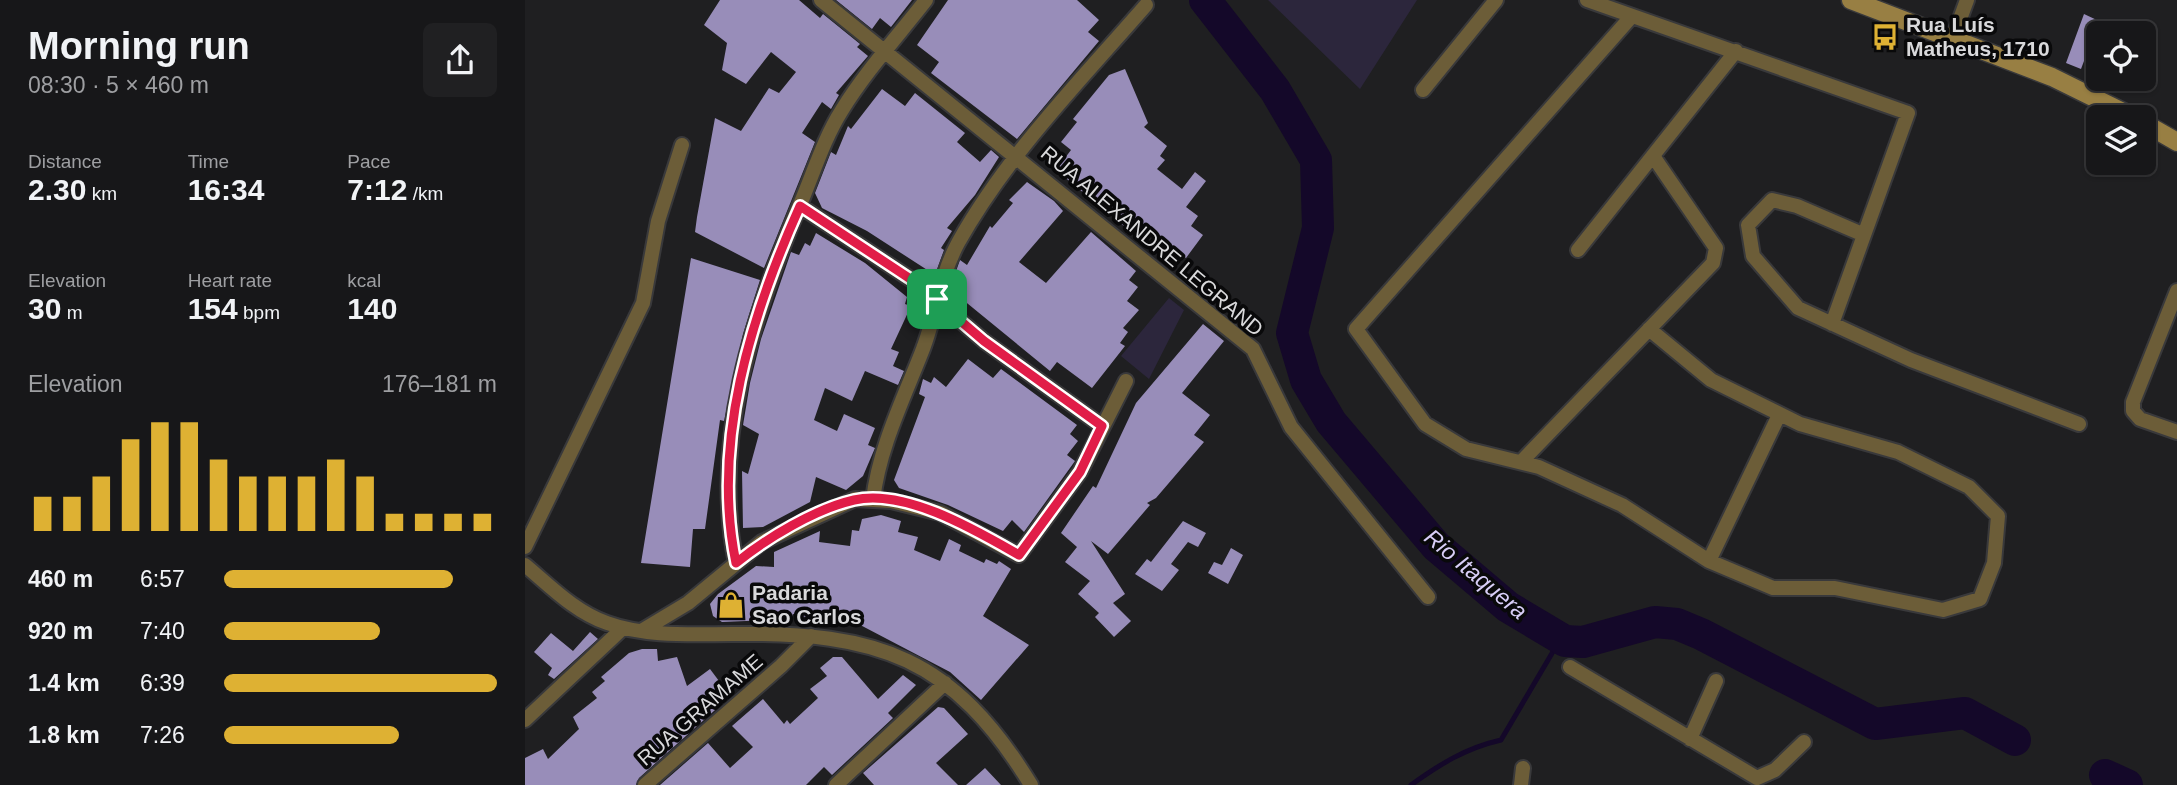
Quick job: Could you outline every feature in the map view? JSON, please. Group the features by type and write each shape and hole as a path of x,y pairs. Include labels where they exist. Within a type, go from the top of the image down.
{"main road":[{"path":"1851,0 2052,77 2109,105"},
{"path":"2156,130 2177,142"}],"street":[{"name":"RUA ALEXANDRE LEGRAND","path":"821,0 1253,349 1291,427 1428,597"},
{"path":"736,563 730,534 727,486 740,385 769,278 841,111 926,0"},
{"path":"1423,90 1496,0"},
{"path":"1587,0 1908,113 1862,234 1832,324"},
{"path":"1953,38 1967,0"},
{"path":"873,500 884,448 929,332 937,299 957,244 1017,156 1146,5"},
{"path":"1631,17 1356,329 1425,424 1466,449 1539,467 1622,506 1709,561 1773,588 1835,588 1943,610 1980,599 1994,563 1998,516 1969,487 1898,452 1800,424 1779,415 1711,380 1649,329"},
{"path":"1578,250 1736,51"},
{"path":"525,547 643,303 658,221 682,145"},
{"path":"1521,462 1713,263 1716,248 1653,156"},
{"path":"1862,234 1797,206 1772,200 1748,225 1753,256 1798,307 1911,360 2079,424"},
{"path":"800,206 937,299 984,341 1102,426"},
{"path":"2177,291 2133,402 2133,411 2140,418 2177,432"},
{"path":"643,630 688,603 762,542 855,499 891,501 940,513 1019,555 1080,472 1126,381"},
{"path":"1709,561 1779,415"},
{"path":"525,565 578,609 623,628 691,634 834,637 877,648 908,660 945,683 990,725 1029,784"},
{"path":"525,720 623,628"},
{"name":"RUA GRAMAME","path":"645,785 781,666 811,636"},
{"path":"1570,667 1757,778 1775,770 1804,741"},
{"path":"1690,739 1716,681"},
{"path":"836,785 945,683"},
{"path":"1521,785 1523,768"}],"shaded area":[{"path":"1268,0 1417,0 1360,89"},
{"path":"1169,298 1184,310 1149,379 1121,356"}],"building":[{"path":"720,0 799,0 820,18 823,14 860,44 857,47 868,56 836,93 839,95 831,109 822,102 802,133 815,142 764,268 695,232 697,217 715,118 741,131 769,88 779,93 796,72 771,52 746,84 722,70 727,43 704,25"},
{"path":"836,0 912,0 891,27 880,18 872,29"},
{"path":"948,0 1077,0 1099,20 1088,32 1099,41 1017,139 931,73 939,62 917,45"},
{"path":"2084,14 2099,21 2086,21 2086,56 2081,69 2066,63"},
{"path":"1125,69 1148,123 1144,127 1167,146 1160,156 1165,160 1157,169 1182,189 1195,172 1206,181 1186,207 1198,216 1191,226 1203,235 1186,258 1143,227 1136,236 1056,170 1071,150 1061,142 1077,122 1073,119 1109,75"},
{"path":"882,89 905,106 915,93 965,133 957,142 980,162 991,150 999,157 975,195 947,228 952,231 941,248 944,250 935,275 867,231 822,208 815,193 831,152 836,155 848,126 851,129"},
{"path":"1027,182 1054,201 1063,211 1019,262 1046,283 1091,232 1136,271 1129,280 1138,287 1127,301 1139,310 1123,328 1128,332 1120,343 1125,346 1092,388 1057,362 1050,371 962,299 958,292 955,274 960,260 967,265 990,226 992,228 1013,203 1009,200"},
{"path":"816,233 865,263 907,297 905,304 911,306 891,349 899,352 893,366 904,371 898,385 865,371 852,401 825,388 814,420 837,431 844,414 875,428 868,445 875,448 863,476 846,490 816,477 810,502 763,527 743,528 742,471 748,474 759,434 743,425 750,383 761,339 791,252 799,255 805,243 810,246"},
{"path":"691,258 760,280 743,334 724,421 720,420 705,529 693,529 690,567 641,563"},
{"path":"1203,324 1224,341 1182,393 1210,415 1194,435 1204,442 1156,498 1147,503 1150,505 1108,554 1091,541 1125,594 1113,603 1131,621 1114,637 1095,617 1099,613 1078,594 1090,581 1065,562 1077,547 1061,533 1093,486 1096,488 1136,403"},
{"path":"968,359 993,378 1001,369 1077,425 1070,434 1078,441 1067,455 1075,461 1024,532 1012,520 1003,531 948,505 899,488 894,480 925,397 919,394 923,379 931,383 934,377 946,387"},
{"path":"881,515 901,521 898,532 918,537 914,550 940,561 949,539 961,545 959,551 984,563 986,559 997,564 999,561 1011,569 983,616 1029,645 981,700 950,672 845,617 840,625 793,614 793,619 722,622 713,616 710,604 718,594 756,566 774,567 774,552 820,531 819,542 850,546 852,530 859,531 862,519"},
{"path":"1183,521 1206,533 1198,547 1188,542 1171,564 1179,570 1162,591 1135,574 1147,559 1151,562"},
{"path":"1231,548 1243,555 1228,584 1208,573 1214,562 1222,565"},
{"path":"590,632 598,639 554,679 548,675 552,668 534,652 551,633 573,651"},
{"path":"642,649 657,649 658,661 677,657 687,686 710,669 728,693 712,706 715,710 639,778 636,785 525,785 525,758 543,749 548,759 579,729 573,717 597,698 592,692 605,681 601,677 629,653"},
{"path":"833,657 842,657 878,699 903,675 916,685 888,713 893,718 832,775 824,767 806,785 660,785 708,743 730,768 753,747 732,726 763,699 784,724 787,720 790,724 818,698 810,689 827,676 820,668"},
{"path":"938,707 944,708 968,734 936,763 958,785 874,785 863,773"},
{"path":"985,768 1001,785 966,785"}],"waterway":[{"name":"Rio Itaquera","path":"1205,0 1275,90 1316,160 1318,228 1292,333 1306,380 1331,422 1436,546 1508,607 1565,641 1583,642 1655,622 1677,624 1875,724 1965,713 2015,740"},
{"path":"1411,785 1454,758 1476,747 1501,740 1561,638"},
{"path":"2105,775 2127,785"}],"place":[{"name":"Rua Luís Matheus, 1710","path":"1885,37"},
{"name":"Padaria Sao Carlos","path":"731,605"}],"route":[{"path":"800,206 875,254 937,299 984,341 1102,426 1080,472 1052,512 1019,555 940,513 891,501 855,499 762,542 736,563 730,534 727,486 740,385 769,278 800,206"}]}
